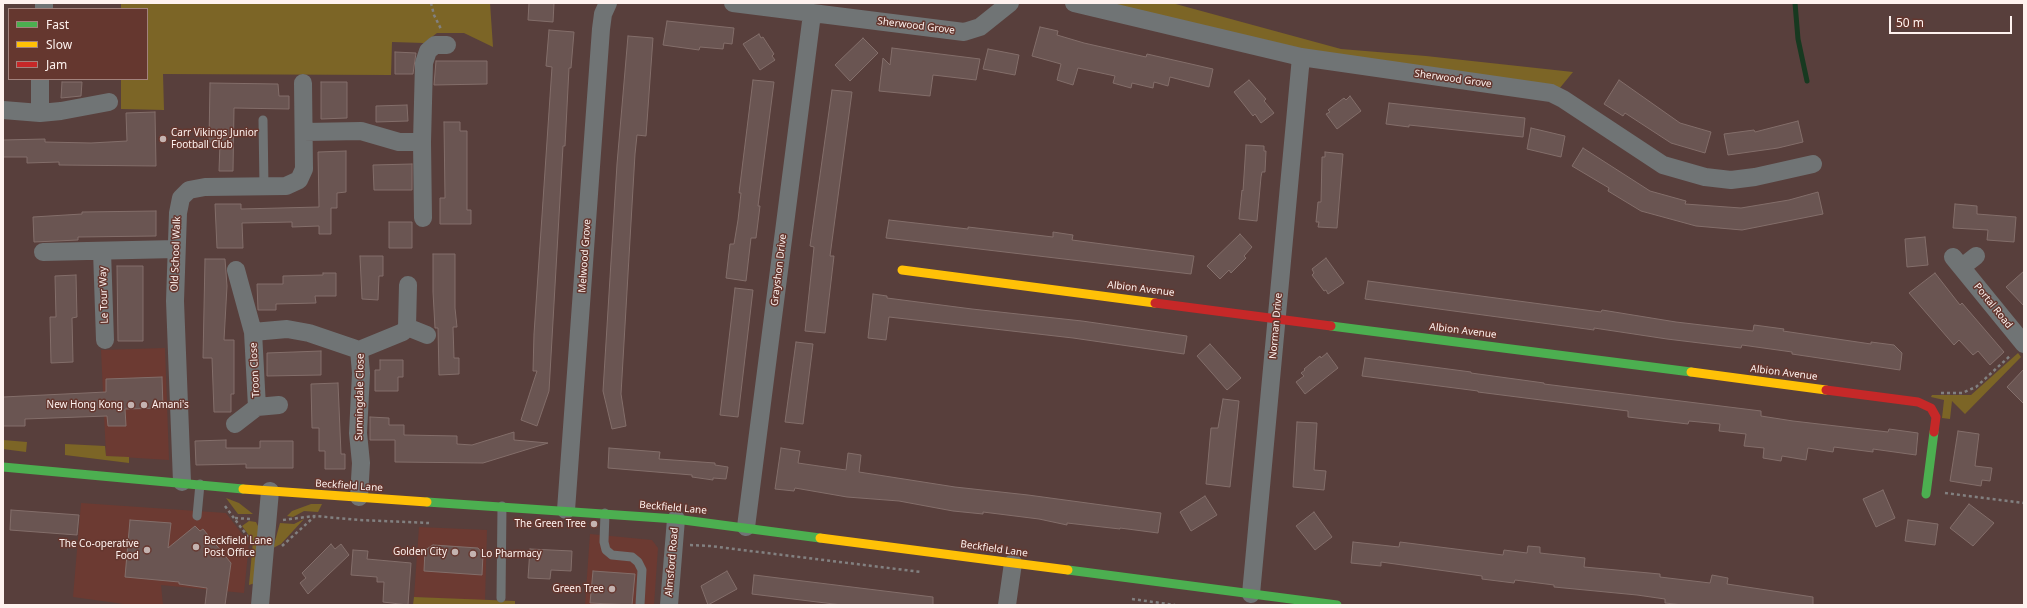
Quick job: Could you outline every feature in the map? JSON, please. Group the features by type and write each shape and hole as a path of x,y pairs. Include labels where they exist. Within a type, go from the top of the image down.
{"street":[{"name":"Melwood Grove","path":"566,510 601,29 603,14 608,3"},
{"path":"733,3 812,14"},
{"name":"Sherwood Grove","path":"812,14 964,32 980,27 1010,3"},
{"name":"Sherwood Grove","path":"1074,3 1301,57 1536,89 1551,93 1563,98 1664,165 1705,177 1731,180 1755,177 1813,164"},
{"name":"Grayshon Drive","path":"746,527 812,14"},
{"path":"423,218 422,142 424,62 428,52 435,45 447,45"},
{"name":"Norman Drive","path":"1251,594 1301,57"},
{"path":"40,80 40,113"},
{"name":"Old School Walk","path":"191,483 175,301 178,213 181,198 189,190 205,187 286,186 299,180 304,169 303,83"},
{"path":"3,110 40,113 61,111 109,102"},
{"path":"304,132 361,131 399,142 422,142"},
{"path":"43,252 176,248"},
{"name":"Le Tour Way","path":"102,251 105,340"},
{"name":"Portal Road","path":"1976,256 1958,262 2024,344"},
{"name":"Troon Close","path":"236,270 252,332 257,407"},
{"name":"Albion Avenue","path":"902,270 1918,402 1932,408 1936,417 1926,494"},
{"path":"408,285 407,327 427,335"},
{"name":"Sunningdale Close","path":"359,497 361,463 358,432 360,373 359,350 403,332 407,327"},
{"name":"Troon Close","path":"252,332 287,329 309,333 359,350"},
{"name":"Troon Close","path":"235,424 257,407 279,405"},
{"name":"Beckfield Lane","path":"3,467 270,491 566,510 676,519 1337,605"},
{"path":"260,605 270,491"},
{"name":"Almsford Road","path":"669,605 676,519"},
{"path":"1007,605 1013,563"}],"lane":[{"path":"263,120 264,187"},
{"path":"191,483 197,516"},
{"path":"500,598 502,506"},
{"path":"606,513 604,542 606,550 612,555 632,557 638,562 642,570 640,605"}],"path":[{"path":"431,3 434,15 444,34 447,45"},
{"path":"1918,402 1930,393 1962,393 1976,387 2024,344"},
{"path":"1926,494 1942,492 2024,503"},
{"path":"224,506 235,518 256,519"},
{"path":"265,556 276,553 315,516"},
{"path":"285,521 315,516 359,520 431,523"}],"shaded area":[{"path":"121,3 490,3 493,47 464,33 437,33 424,43 392,42 391,75 163,74 164,110 121,109 121,80 148,80 148,8 121,8"},
{"path":"1106,3 1172,3 1341,49 1426,56 1573,72 1559,89 1346,59"},
{"path":"165,348 169,460 106,456 101,350"},
{"path":"2018,353 2021,357 1965,414 1952,401 1950,419 1942,418 1944,400 1931,397 1932,395 1971,395"},
{"path":"3,440 27,442 26,452 3,449"},
{"path":"65,444 105,446 106,456 129,457 129,463 65,455"},
{"path":"226,498 239,503 253,514 238,514"},
{"path":"81,503 226,513 249,543 244,593 161,585 163,605 131,605 73,597"},
{"path":"311,504 322,504 318,512 304,511 293,517 287,516 292,511"},
{"path":"304,519 281,544 273,548 280,523 294,524"},
{"path":"249,521 256,522 259,528 255,583 249,585 253,541 242,526"},
{"path":"419,527 487,530 485,601 414,597"},
{"path":"590,534 652,540 658,548 654,605 585,605"},
{"path":"414,597 515,601 515,605 413,605"}],"building":[{"path":"529,3 554,3 553,22 528,20"},
{"path":"667,21 734,28 732,44 724,43 723,49 700,47 699,50 663,45"},
{"path":"1040,27 1058,31 1057,35 1084,43 1146,57 1147,54 1213,69 1209,87 1170,77 1168,86 1154,82 1153,88 1132,83 1131,88 1113,83 1115,76 1078,68 1073,85 1057,80 1061,64 1032,56"},
{"path":"549,30 574,32 571,68 569,68 565,146 563,146 549,391 537,426 521,420 537,371 533,371 534,334 552,67 546,66"},
{"path":"759,34 761,38 763,37 774,54 772,56 775,60 760,70 743,44"},
{"path":"628,36 653,38 646,136 637,135 635,154 621,394 626,426 612,429 603,391 617,164"},
{"path":"863,38 878,53 850,81 835,65"},
{"path":"892,48 980,59 976,80 933,75 930,96 879,91 883,58 890,65"},
{"path":"988,49 1019,55 1015,75 983,69"},
{"path":"395,52 416,53 413,74 395,74"},
{"path":"436,61 487,61 487,84 434,85"},
{"path":"753,80 774,82 758,206 760,206 756,238 751,238 746,281 726,278 730,244 734,244 738,220 741,193 739,193"},
{"path":"1249,80 1266,99 1264,101 1274,113 1261,123 1255,114 1253,116 1234,92"},
{"path":"1619,80 1680,123 1711,132 1705,153 1671,143 1625,113 1623,116 1604,104"},
{"path":"62,82 82,82 81,96 61,98"},
{"path":"321,82 347,82 347,118 321,119"},
{"path":"210,83 278,84 279,96 289,96 289,109 234,108 233,171 219,171 220,143 209,142"},
{"path":"832,90 852,92 830,256 834,256 825,333 805,331 814,247 810,246"},
{"path":"1350,96 1361,111 1337,129 1326,114 1330,112 1328,110 1344,98 1346,100"},
{"path":"1389,103 1525,118 1523,137 1386,124"},
{"path":"407,105 408,121 376,122 376,106"},
{"path":"155,112 156,166 59,165 59,162 27,163 27,157 3,157 3,140 45,139 45,142 91,143 127,141 126,113"},
{"path":"1798,121 1803,142 1778,148 1728,155 1724,134 1754,130 1755,132"},
{"path":"444,122 460,122 460,131 467,131 467,210 471,210 471,224 440,224 440,198 445,198"},
{"path":"1531,128 1565,136 1561,157 1527,149"},
{"path":"1246,145 1264,146 1264,151 1266,151 1265,172 1262,172 1261,177 1257,221 1239,219 1242,190 1243,191"},
{"path":"1583,148 1650,191 1686,201 1685,204 1741,208 1789,200 1818,192 1823,214 1742,230 1696,226 1641,211 1608,191 1609,188 1572,166"},
{"path":"346,151 346,192 337,193 337,208 331,208 331,234 319,234 319,226 292,227 292,222 242,223 243,248 217,248 215,204 241,204 241,209 319,207 318,152"},
{"path":"1325,152 1343,154 1337,228 1318,227 1319,222 1316,222 1318,202 1321,202 1322,157 1325,157"},
{"path":"412,164 412,190 374,190 373,165"},
{"path":"1955,204 1977,206 1977,214 2016,217 2014,242 1987,240 1988,230 1953,228"},
{"path":"156,211 156,236 78,237 78,240 34,242 33,217 82,214 82,212"},
{"path":"889,220 1053,237 1053,232 1073,235 1072,240 1194,256 1191,274 886,238"},
{"path":"389,222 412,222 412,248 389,248"},
{"path":"1240,234 1252,247 1244,256 1246,258 1231,273 1229,270 1220,279 1207,266"},
{"path":"1925,237 1928,265 1907,267 1905,239"},
{"path":"433,254 455,254 455,308 457,327 453,327 454,358 459,358 459,374 439,375 438,328 435,328 433,292"},
{"path":"360,256 383,256 383,276 379,276 378,300 362,299"},
{"path":"1326,258 1344,283 1328,294 1312,275 1314,273 1312,269"},
{"path":"205,259 225,259 227,286 224,340 234,340 234,394 231,394 231,412 214,412 212,358 203,358"},
{"path":"117,266 143,266 143,341 118,341"},
{"path":"2024,271 2024,306 2006,287"},
{"path":"323,273 336,273 336,296 315,296 316,303 276,304 276,310 258,310 257,284 283,284 283,276 323,275"},
{"path":"1935,273 1960,305 1962,303 2004,352 1990,365 1978,351 1973,355 1959,340 1954,345 1909,293"},
{"path":"76,275 77,317 72,318 73,362 51,363 50,317 56,317 55,276"},
{"path":"1368,281 1601,312 1602,310 1676,322 1753,331 1754,325 1784,329 1783,331 1871,344 1871,342 1894,345 1902,353 1900,370 1742,345 1741,348 1667,339 1594,328 1594,330 1365,299"},
{"path":"735,288 753,290 738,417 720,415"},
{"path":"873,294 887,296 887,298 1082,321 1187,336 1184,354 1073,338 889,317 886,340 868,338"},
{"path":"796,342 813,344 803,424 785,422"},
{"path":"1210,344 1241,378 1227,390 1197,356"},
{"path":"321,351 321,375 267,376 267,353"},
{"path":"1327,353 1338,368 1305,394 1296,382 1304,376 1301,373 1305,370 1304,369 1320,356 1321,358"},
{"path":"1365,358 1471,372 1544,384 1761,411 1761,416 1793,421 1888,432 1889,429 1918,433 1916,455 1873,449 1873,452 1834,447 1833,452 1808,448 1806,460 1782,456 1781,461 1763,458 1764,448 1744,446 1746,434 1719,431 1720,424 1689,421 1688,424 1628,417 1628,411 1362,376"},
{"path":"380,360 403,360 403,377 398,377 398,391 375,391 375,370 380,370"},
{"path":"2024,369 2024,404 2007,387"},
{"path":"162,377 163,408 125,409 126,426 108,426 107,416 25,419 25,426 3,426 3,397 106,392 106,379"},
{"path":"338,383 341,454 345,454 345,469 325,469 325,451 319,451 319,428 312,428 311,384"},
{"path":"1223,399 1239,401 1230,487 1206,484 1211,428 1218,428"},
{"path":"370,417 389,418 389,425 404,425 404,435 457,436 457,444 472,445 514,432 514,440 548,443 483,463 395,462 395,440 370,440"},
{"path":"1297,422 1317,423 1314,470 1326,471 1324,490 1293,487"},
{"path":"1958,431 1979,434 1975,466 1992,468 1990,481 1982,480 1981,486 1950,481"},
{"path":"226,440 226,448 260,448 260,441 293,441 293,468 246,468 246,464 196,465 195,441"},
{"path":"609,448 660,452 659,459 715,463 715,465 728,467 726,479 713,478 713,480 692,477 692,475 608,468"},
{"path":"781,448 800,451 798,463 846,470 848,453 861,455 859,472 955,487 1028,495 1161,513 1158,533 1067,523 1067,525 1039,519 983,512 983,514 953,511 899,501 847,497 795,488 794,491 775,489"},
{"path":"1883,490 1895,518 1876,527 1863,499"},
{"path":"1205,496 1217,515 1191,531 1180,512"},
{"path":"1969,504 1994,523 1973,546 1950,528"},
{"path":"11,510 79,515 77,535 10,530"},
{"path":"1314,512 1332,537 1315,550 1296,526"},
{"path":"130,520 171,523 168,548 195,526 200,531 203,529 231,563 225,605 205,605 207,588 179,584 179,582 125,577"},
{"path":"1908,520 1938,524 1935,545 1905,541"},
{"path":"1353,542 1399,547 1400,542 1503,555 1504,550 1527,553 1528,546 1540,547 1540,553 1585,558 1584,567 1660,574 1660,577 1710,583 1712,575 1728,578 1727,584 1813,597 1813,605 1683,605 1665,603 1665,599 1637,595 1554,587 1554,585 1515,580 1514,583 1482,579 1482,576 1381,562 1381,566 1351,563"},
{"path":"331,544 335,549 341,544 349,555 308,594 300,583 306,578 302,573"},
{"path":"433,545 478,548 483,554 482,575 424,571 425,550"},
{"path":"530,549 572,551 571,571 551,570 550,579 528,578"},
{"path":"353,550 368,551 367,559 411,563 408,605 383,602 384,582 377,582 377,577 351,575"},
{"name":"Green Tree","path":"593,571 635,574 632,605 590,603"},
{"path":"727,571 737,589 708,605 701,586"},
{"path":"754,575 933,597 933,605 842,605 752,594"}],"waterway":[{"path":"1795,3 1798,39 1807,81"}],"traffic: fast":[{"path":"1331,326 1691,372"},
{"path":"1926,494 1934,432"},
{"path":"3,467 243,489"},
{"path":"427,502 676,519 820,538"},
{"path":"1068,570 1337,605"}],"traffic: slow":[{"path":"902,270 1155,303"},
{"path":"1691,372 1826,390"},
{"path":"243,489 427,502"},
{"path":"820,538 1068,570"}],"traffic: jam":[{"path":"1155,303 1331,326"},
{"path":"1826,390 1918,402 1931,408 1936,417 1934,432"}],"place":[{"name":"Carr Vikings Junior Football Club","path":"163,139"},
{"name":"New Hong Kong","path":"131,405"},
{"name":"Amani's","path":"144,405"},
{"name":"The Green Tree","path":"594,524"},
{"name":"Beckfield Lane Post Office","path":"196,547"},
{"name":"The Co-operative Food","path":"147,550"},
{"name":"Golden City","path":"455,552"},
{"name":"Lo Pharmacy","path":"473,554"},
{"name":"Green Tree","path":"612,589"}]}
